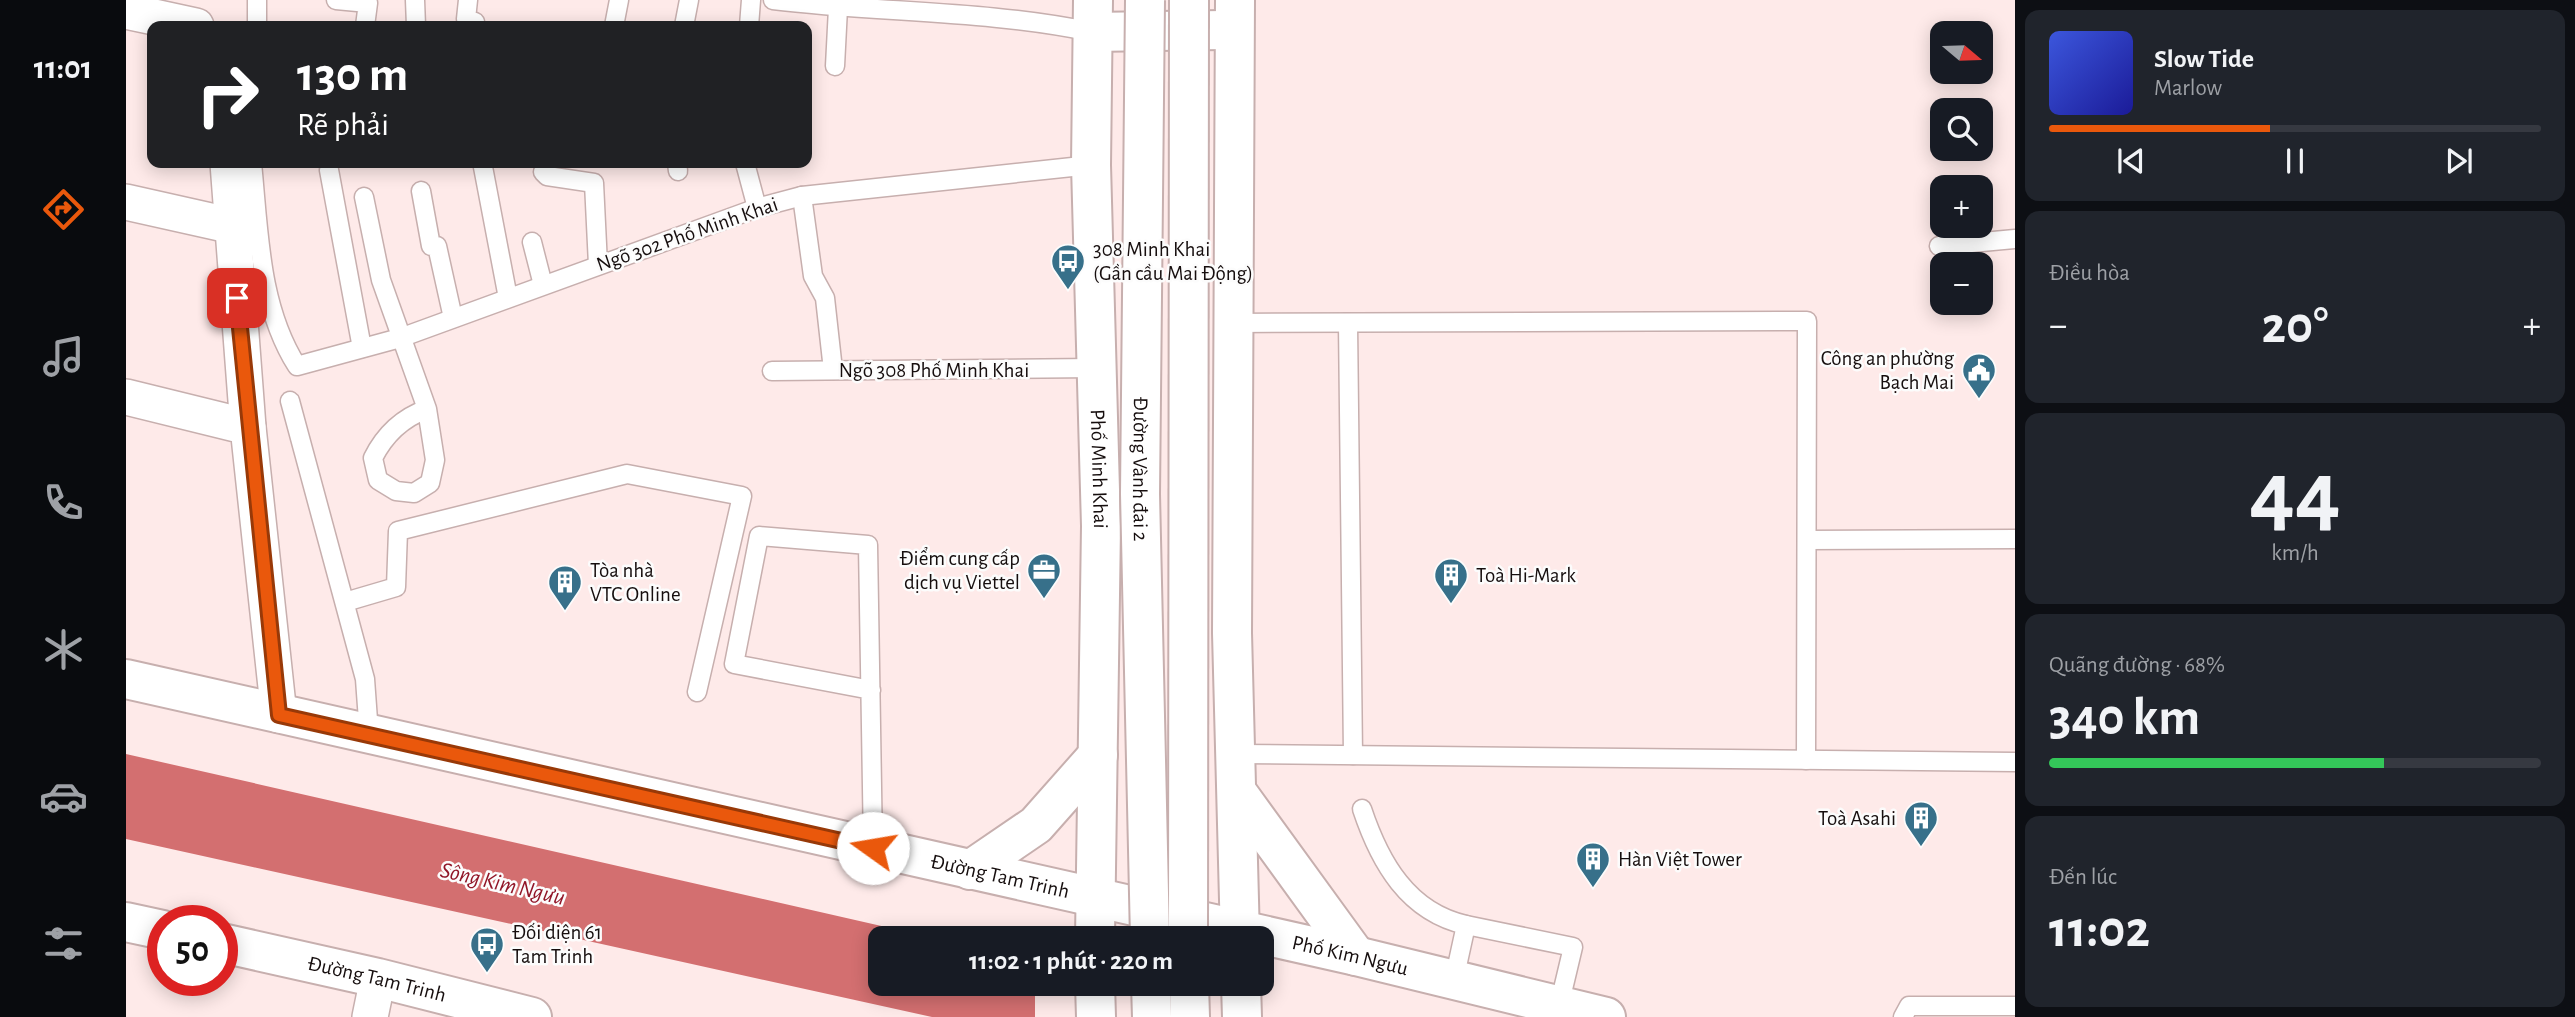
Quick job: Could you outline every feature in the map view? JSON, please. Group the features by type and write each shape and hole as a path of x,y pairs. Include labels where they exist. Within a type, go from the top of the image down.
{"main road":[{"name":"Đường Vành đai 2","path":"1145,0 1140,494 1150,926"},
{"path":"1188,926 1189,0"},
{"path":"1093,16 1235,15 1232,633 1240,926"},
{"name":"Phố Minh Khai","path":"1093,16 1091,165 1101,526 1095,926"},
{"name":"Đường Tam Trinh","path":"126,679 1094,898"},
{"path":"970,870 1037,825 1098,755"},
{"path":"1237,792 1356,956"},
{"name":"Phố Kim Ngưu","path":"1094,898 1208,926"},
{"path":"126,922 147,927"},
{"name":"Phố Kim Ngưu","path":"1274,940 1356,956 1606,1017"},
{"name":"Đường Tam Trinh","path":"238,947 533,1017"},
{"path":"1096,996 1096,1017"},
{"path":"1151,996 1152,1017"},
{"path":"1189,996 1190,1017"},
{"path":"1241,996 1242,1017"}],"street":[{"path":"126,11 173,21"},
{"path":"228,168 248,426 279,715"},
{"path":"126,202 233,226"},
{"path":"126,397 248,426"},
{"path":"370,1017 378,978"}],"lane":[{"path":"257,0 257,21"},
{"path":"336,0 368,3 366,21"},
{"path":"415,0 415,21"},
{"path":"468,0 466,19 472,21"},
{"path":"615,21 619,0"},
{"path":"685,21 689,0"},
{"path":"749,21 751,0"},
{"path":"773,0 838,8 908,6 1000,18 1093,16"},
{"path":"835,66 838,8"},
{"name":"Ngõ 302 Phố Minh Khai","path":"253,168 265,288 283,344 297,366 400,338 757,208 802,196 1091,165"},
{"path":"483,168 508,298"},
{"path":"746,168 757,208"},
{"path":"329,170 362,348"},
{"path":"542,172 547,176 594,183 598,265"},
{"path":"421,191 431,246 437,246 453,318"},
{"path":"802,196 813,276 825,298 833,370"},
{"path":"363,197 382,280 400,338 427,409 435,460 430,483 414,493 388,488 378,480 373,458 390,432 408,416 427,409"},
{"path":"1939,246 2015,239"},
{"path":"532,242 543,285"},
{"path":"1233,323 1807,321 1806,760"},
{"path":"1348,323 1353,755"},
{"name":"Ngõ 308 Phố Minh Khai","path":"772,371 1096,368"},
{"path":"290,401 365,679 369,734"},
{"path":"345,602 396,587 398,531 627,474 742,496 697,692"},
{"path":"871,690 734,664 759,536 868,545 871,690 873,848"},
{"path":"1807,540 2015,539"},
{"path":"1236,754 2015,762"},
{"path":"1362,810 1388,866 1407,893 1434,915 1466,925 1573,947 1559,1006"},
{"path":"1454,980 1466,925"},
{"path":"1903,1017 1909,1006 2015,1006"}],"water":[{"name":"Sông Kim Ngưu","path":"126,754 881,926 868,926 868,996 1193,996 1289,1017 932,1017 126,839"}],"pier":[{"path":"1035,996 1208,996 1290,1014 1293,1017 1035,1017"}],"place":[{"name":"308 Minh Khai (Gần cầu Mai Động)","path":"1068,291"},
{"name":"Công an phường Bạch Mai","path":"1979,400"},
{"name":"Điểm cung cấp dịch vụ Viettel","path":"1044,600"},
{"name":"Toà Hi-Mark","path":"1451,605"},
{"name":"Tòa nhà VTC Online","path":"565,612"},
{"name":"Toà Asahi","path":"1921,848"},
{"name":"Hàn Việt Tower","path":"1593,889"},
{"name":"Đối diện 61 Tam Trinh","path":"487,974"}],"route":[{"path":"237,298 279,715 873,848"}]}
